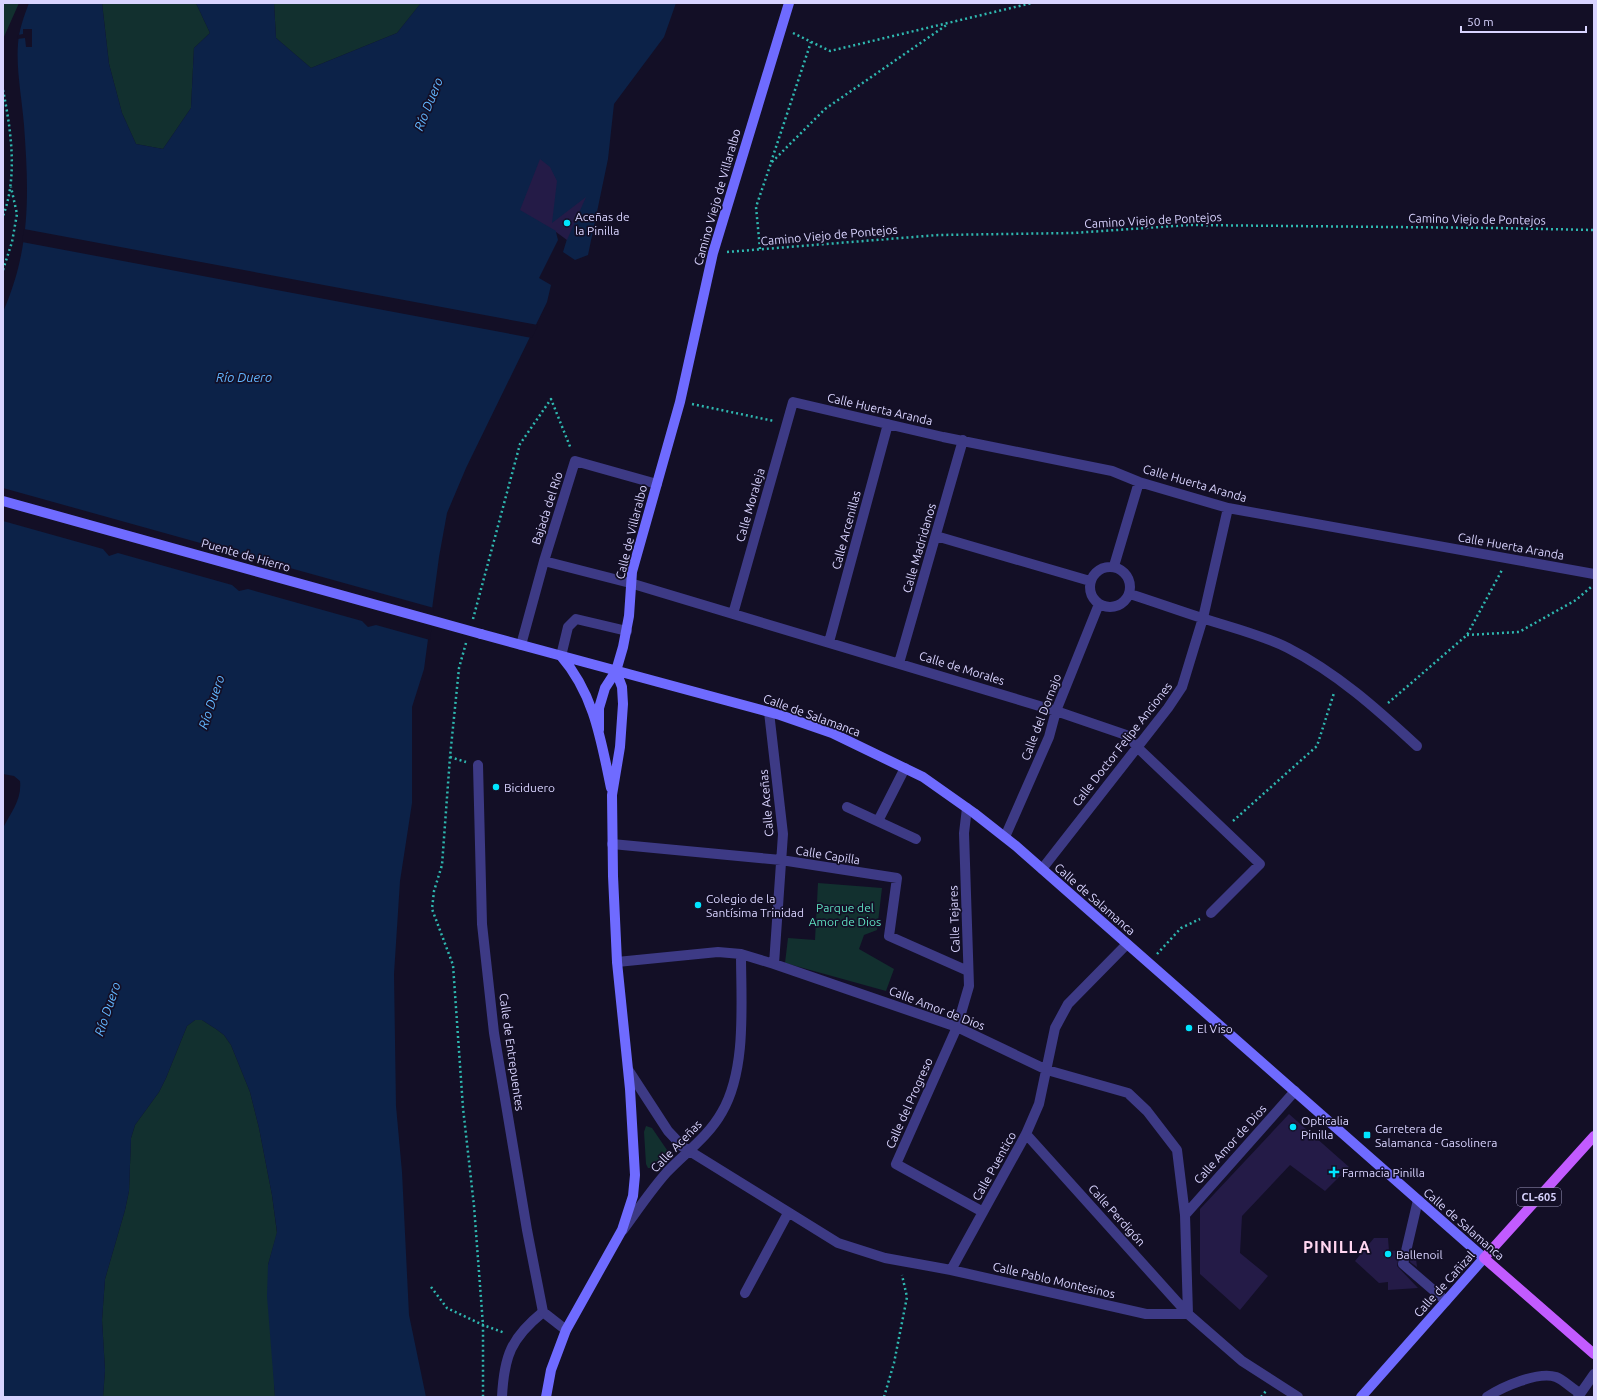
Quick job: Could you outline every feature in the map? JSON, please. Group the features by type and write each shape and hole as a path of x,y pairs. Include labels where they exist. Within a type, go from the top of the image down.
{"main road":[{"name":"Camino Viejo de Villaralbo","path":"680,402 713,253 790,3"},
{"name":"Calle de Villaralbo","path":"616,671 627,631 630,583 648,510 657,484 680,402"},
{"name":"Puente de Hierro","path":"3,501 481,634"},
{"name":"Calle de Salamanca","path":"481,634 769,712 832,733 923,778 967,808 1005,837 1594,1354"},
{"path":"561,656 582,686 592,707 599,730 612,795"},
{"path":"599,730 599,708 602,695 616,671"},
{"path":"546,1397 550,1370 566,1330 622,1230 630,1208 635,1175 629,1071 617,962 612,844 612,795 620,748 623,704 622,687 616,671"},
{"name":"Calle de Cañizal","path":"1361,1397 1594,1136"}],"street":[{"name":"Calle Moraleja","path":"732,614 793,402"},
{"name":"Calle Huerta Aranda","path":"793,402 888,424 1112,471 1139,482 1228,508 1594,574"},
{"name":"Calle Arcenillas","path":"829,642 888,424"},
{"name":"Calle Madridanos","path":"900,663 964,440"},
{"name":"Bajada del Río","path":"521,645 544,561 575,461 657,484"},
{"path":"1114,566 1139,482"},
{"name":"Calle Doctor Felipe Anciones","path":"1042,869 1168,708 1182,687 1203,618 1228,508"},
{"path":"936,536 1090,581"},
{"name":"Calle de Morales","path":"544,561 630,583 900,663 1056,710 1129,736 1137,747 1260,864 1211,913"},
{"path":"1114,566 1128,576 1130,594 1122,604 1111,608 1099,604 1091,594 1090,581 1099,569 1114,566"},
{"path":"1130,594 1253,633 1287,648 1339,679 1417,746"},
{"name":"Calle del Dornajo","path":"1005,837 1049,737 1056,710 1099,604"},
{"path":"561,656 568,627 576,619 627,631"},
{"name":"Calle Aceñas","path":"769,712 783,834 774,964"},
{"name":"Calle de Entrepuentes","path":"478,765 482,924 494,1032 527,1230 543,1312"},
{"path":"878,821 905,768"},
{"path":"847,807 916,839"},
{"name":"Calle Tejares","path":"957,1027 969,986 964,833 967,808"},
{"name":"Calle Capilla","path":"612,844 781,860 898,878 889,936 968,970"},
{"name":"Calle Puentico","path":"951,1270 1026,1134 1039,1104 1055,1028 1068,1004 1127,944"},
{"name":"Calle Amor de Dios","path":"617,962 718,952 741,954 957,1027 1047,1070 1128,1093 1147,1110 1177,1150 1185,1215 1188,1314"},
{"name":"Calle Aceñas","path":"622,1230 659,1181 710,1130 723,1111 739,1067 741,954"},
{"name":"Calle del Progreso","path":"957,1027 896,1164 983,1212"},
{"name":"Calle Pablo Montesinos","path":"629,1071 668,1131 689,1152 838,1243 885,1258 951,1270 1146,1314 1188,1314"},
{"name":"Calle Amor de Dios","path":"1185,1215 1295,1091"},
{"name":"Calle Perdigón","path":"1026,1134 1188,1314"},
{"path":"1418,1200 1403,1264 1446,1301"},
{"path":"745,1293 788,1213"},
{"path":"502,1397 509,1350 527,1325 543,1312 566,1330"},
{"path":"1188,1314 1242,1361 1298,1397"},
{"path":"1487,1397 1497,1391 1530,1378 1555,1377 1579,1395 1594,1374"}],"path":[{"path":"782,29 830,51 1032,3"},
{"path":"771,163 825,109 948,24"},
{"path":"760,249 756,207 811,42"},
{"path":"3,90 11,143 11,186 17,214 12,242 3,270"},
{"path":"3,216 11,186"},
{"name":"Camino Viejo de Pontejos","path":"713,253 938,235 1073,233 1189,226 1594,230"},
{"path":"483,581 520,444 551,399 575,461"},
{"path":"680,402 786,424"},
{"path":"1378,711 1467,634 1508,558"},
{"path":"1467,634 1519,632 1576,600 1594,584"},
{"path":"460,668 450,758 442,865 434,891 432,909 453,965 463,1108 474,1206 483,1325 482,1397"},
{"path":"1224,830 1317,746 1339,679"},
{"path":"1149,963 1181,928 1211,913"},
{"path":"884,1397 894,1363 907,1297 903,1276 885,1258"},
{"path":"431,1287 447,1308 483,1325 518,1337"}],"green space":[{"path":"3,3 19,3 3,39"},
{"path":"102,3 196,3 210,33 194,48 191,108 163,149 136,144 122,113 109,64"},
{"path":"274,3 421,3 397,33 311,68 276,38"},
{"name":"Parque del Amor de Dios","path":"818,883 882,888 877,930 864,935 859,949 894,969 886,991 785,963 788,938 815,940"},
{"path":"195,1020 202,1020 216,1029 224,1035 231,1045 250,1092 259,1128 272,1195 277,1233 268,1265 275,1397 103,1397 105,1370 102,1320 105,1279 129,1191 131,1138 135,1125 159,1092 166,1078 187,1026"},
{"path":"646,1126 652,1128 667,1150 665,1155 652,1168 648,1168 646,1164 644,1132"}],"water":[{"name":"Río Duero","path":"29,3 102,3 109,64 122,113 136,144 163,149 191,108 194,48 210,33 196,3 274,3 276,38 311,68 397,33 421,3 676,3 664,37 614,104 608,159 588,255 575,260 563,252 567,239 564,214 556,232 558,240 539,278 551,285 547,302 466,468 447,513 439,557 424,669 412,707 412,803 400,881 394,974 396,1106 402,1172 409,1315 426,1397 275,1397 267,1296 268,1265 277,1232 272,1195 259,1128 250,1092 231,1045 224,1035 216,1029 202,1020 195,1020 187,1026 159,1092 135,1125 131,1138 129,1191 105,1279 102,1320 105,1370 103,1397 3,1397 3,828 18,800 20,781 14,776 3,774 3,312 19,265 26,220 26,150 18,74 18,54 21,28"}],"pier":[{"path":"23,29 32,29 32,47 26,47 25,38 17,39 18,35 23,34"},
{"path":"24,229 538,325 532,338 22,242"},
{"path":"3,488 434,608 430,640 376,625 368,627 362,621 248,589 239,591 232,585 118,553 109,556 103,549 3,521"}],"building":[{"path":"540,159 550,167 557,181 552,223 586,197 567,240 556,231 520,210"},
{"path":"1289,1114 1349,1167 1325,1191 1290,1165 1242,1216 1240,1253 1268,1276 1240,1310 1200,1274 1200,1209"},
{"path":"1374,1238 1388,1238 1389,1251 1400,1250 1397,1266 1418,1288 1388,1290 1388,1282 1379,1283 1355,1261"},
{"path":"1413,1250 1415,1250 1417,1267 1410,1262"}],"place":[{"name":"Aceñas de la Pinilla","path":"567,223"},
{"name":"Biciduero","path":"496,787"},
{"name":"Colegio de la Santísima Trinidad","path":"698,905"},
{"name":"El Viso","path":"1189,1028"},
{"name":"Opticalia Pinilla","path":"1293,1127"},
{"name":"Carretera de Salamanca - Gasolinera","path":"1367,1135"},
{"name":"Farmacia Pinilla","path":"1334,1172"},
{"name":"Ballenoil","path":"1388,1254"}],"district":[{"name":"PINILLA","path":"1337,1247"}]}
